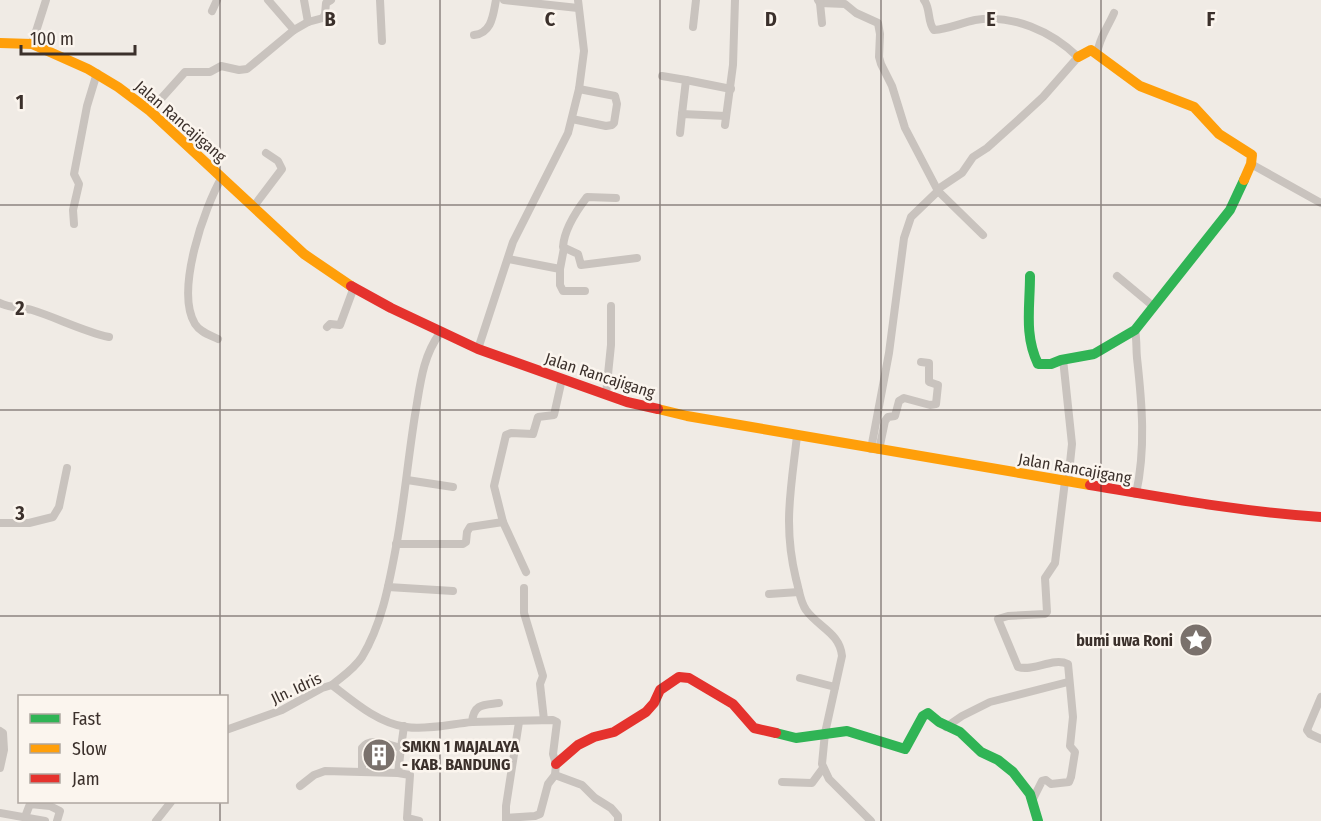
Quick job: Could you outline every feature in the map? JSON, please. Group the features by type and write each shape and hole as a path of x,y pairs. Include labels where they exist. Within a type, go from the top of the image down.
{"main road":[{"name":"Jalan Rancajigang","path":"0,43 32,45 97,74 150,111 304,254 354,288 440,333 478,349 627,402 687,416 1136,494 1264,513 1321,517"},
{"path":"1030,276 1031,292 1027,311 1035,359 1040,365 1094,354 1135,330 1230,210 1251,164 1252,155 1219,134 1194,107 1146,89 1090,50 1078,57"},
{"path":"555,770 586,740 614,732 646,712 654,703 660,690 679,677 689,678 733,704 752,728 792,738 847,731 905,749 925,714 929,714 937,722 957,730 980,751 1008,768 1026,786 1033,799 1038,821"}],"street":[{"path":"32,45 46,0"},
{"path":"212,11 217,0"},
{"path":"268,0 294,30"},
{"path":"304,0 308,22"},
{"path":"150,111 185,72 210,72 221,66 239,70 247,69 294,30 308,22 323,18 326,14 326,3 331,0"},
{"path":"381,0 382,41"},
{"path":"474,35 488,28 496,0"},
{"path":"478,349 513,242 568,133 579,89 584,51 578,4 504,0"},
{"path":"693,27 696,0"},
{"path":"682,114 726,120 731,89 735,0"},
{"path":"875,449 904,238 911,217 938,190 962,173 973,157 987,148 1016,122 1078,57 1049,34 1033,27 1008,21 975,21 934,30 931,27 928,5 924,0"},
{"path":"822,23 819,2 845,4 856,13 878,23 880,60 892,86 908,135 938,190 983,235"},
{"path":"1097,54 1100,39 1114,13"},
{"path":"74,224 73,210 79,184 74,174 87,106 97,74"},
{"path":"662,76 731,89"},
{"path":"680,133 686,80"},
{"path":"572,119 606,126 614,123 617,104 615,96 579,89"},
{"path":"254,206 282,169 278,161 266,153"},
{"path":"1251,164 1321,203"},
{"path":"218,339 196,326 190,310 188,292 195,244 205,213 222,177"},
{"path":"585,291 563,291 560,285 565,236 587,197 616,198"},
{"path":"564,248 578,254 581,265 637,258"},
{"path":"508,259 560,269"},
{"path":"1117,276 1153,306"},
{"path":"327,327 330,324 340,325 354,288"},
{"path":"0,303 10,307 30,309 82,330 109,337"},
{"path":"606,394 611,345 611,306"},
{"path":"1135,330 1143,433 1136,494"},
{"path":"332,685 353,668 375,630 388,587 396,544 420,382 428,354 440,333"},
{"path":"1033,799 1042,781 1046,780 1054,784 1069,782 1071,777 1075,752 1070,746 1073,717 1068,664 1065,662 1026,668 1018,667 998,620 1000,617 1047,613 1045,578 1056,560 1072,444 1063,359"},
{"path":"875,449 885,421 888,417 895,416 899,401 904,398 930,405 936,404 938,385 929,382 929,363 921,362"},
{"path":"526,572 503,522 494,489 506,435 511,433 532,434 535,432 538,417 554,415 562,379"},
{"path":"797,436 790,490 788,536 806,610 829,631 842,653 821,756 823,768 829,778 871,821"},
{"path":"0,523 29,523 53,517 59,507 67,468"},
{"path":"407,480 453,487"},
{"path":"396,544 463,544 466,542 470,527 503,522"},
{"path":"388,587 453,591"},
{"path":"519,722 506,819 538,815 548,783 555,770 557,722 544,720 540,684 543,676 524,613 524,588"},
{"path":"769,594 800,592"},
{"path":"800,678 835,687"},
{"path":"946,727 990,702 1068,682"},
{"name":"Jln. Idris","path":"228,729 282,710 332,685 376,717 404,726 544,720"},
{"path":"1321,697 1307,730 1321,739"},
{"path":"472,722 473,712 477,708 482,705 500,703"},
{"path":"398,773 404,726"},
{"path":"0,730 5,743 0,768"},
{"path":"362,772 362,748 367,742 372,741 401,748"},
{"path":"782,782 812,783 823,768"},
{"path":"555,770 582,785 595,798 611,808 617,815 618,821"},
{"path":"300,786 319,772 410,775 407,818 419,821"},
{"path":"156,821 170,803"},
{"path":"25,817 30,804 50,806 60,811 57,821"},
{"path":"0,813 45,821"}],"traffic: fast":[{"path":"1030,276 1029,332 1038,364 1051,364 1094,354 1135,330 1230,210 1244,180"},
{"path":"776,733 796,738 847,731 905,749 923,716 928,713 939,722 960,732 981,752 998,760 1013,772 1030,794 1038,821"}],"traffic: slow":[{"path":"0,43 32,44 88,69 118,87 150,111 304,254 351,286"},
{"path":"1078,57 1091,50 1140,86 1194,107 1219,134 1252,155 1244,180"},
{"path":"658,409 687,416 1090,485"}],"traffic: jam":[{"path":"351,286 391,308 478,349 627,402 658,409"},
{"path":"1090,485 1176,500 1321,517"},
{"path":"556,764 578,745 594,737 614,732 646,712 654,703 660,690 679,677 689,678 733,704 754,728 776,733"}],"place":[{"name":"bumi uwa Roni","path":"1196,640"},
{"name":"SMKN 1 MAJALAYA - KAB. BANDUNG","path":"379,755"}]}
